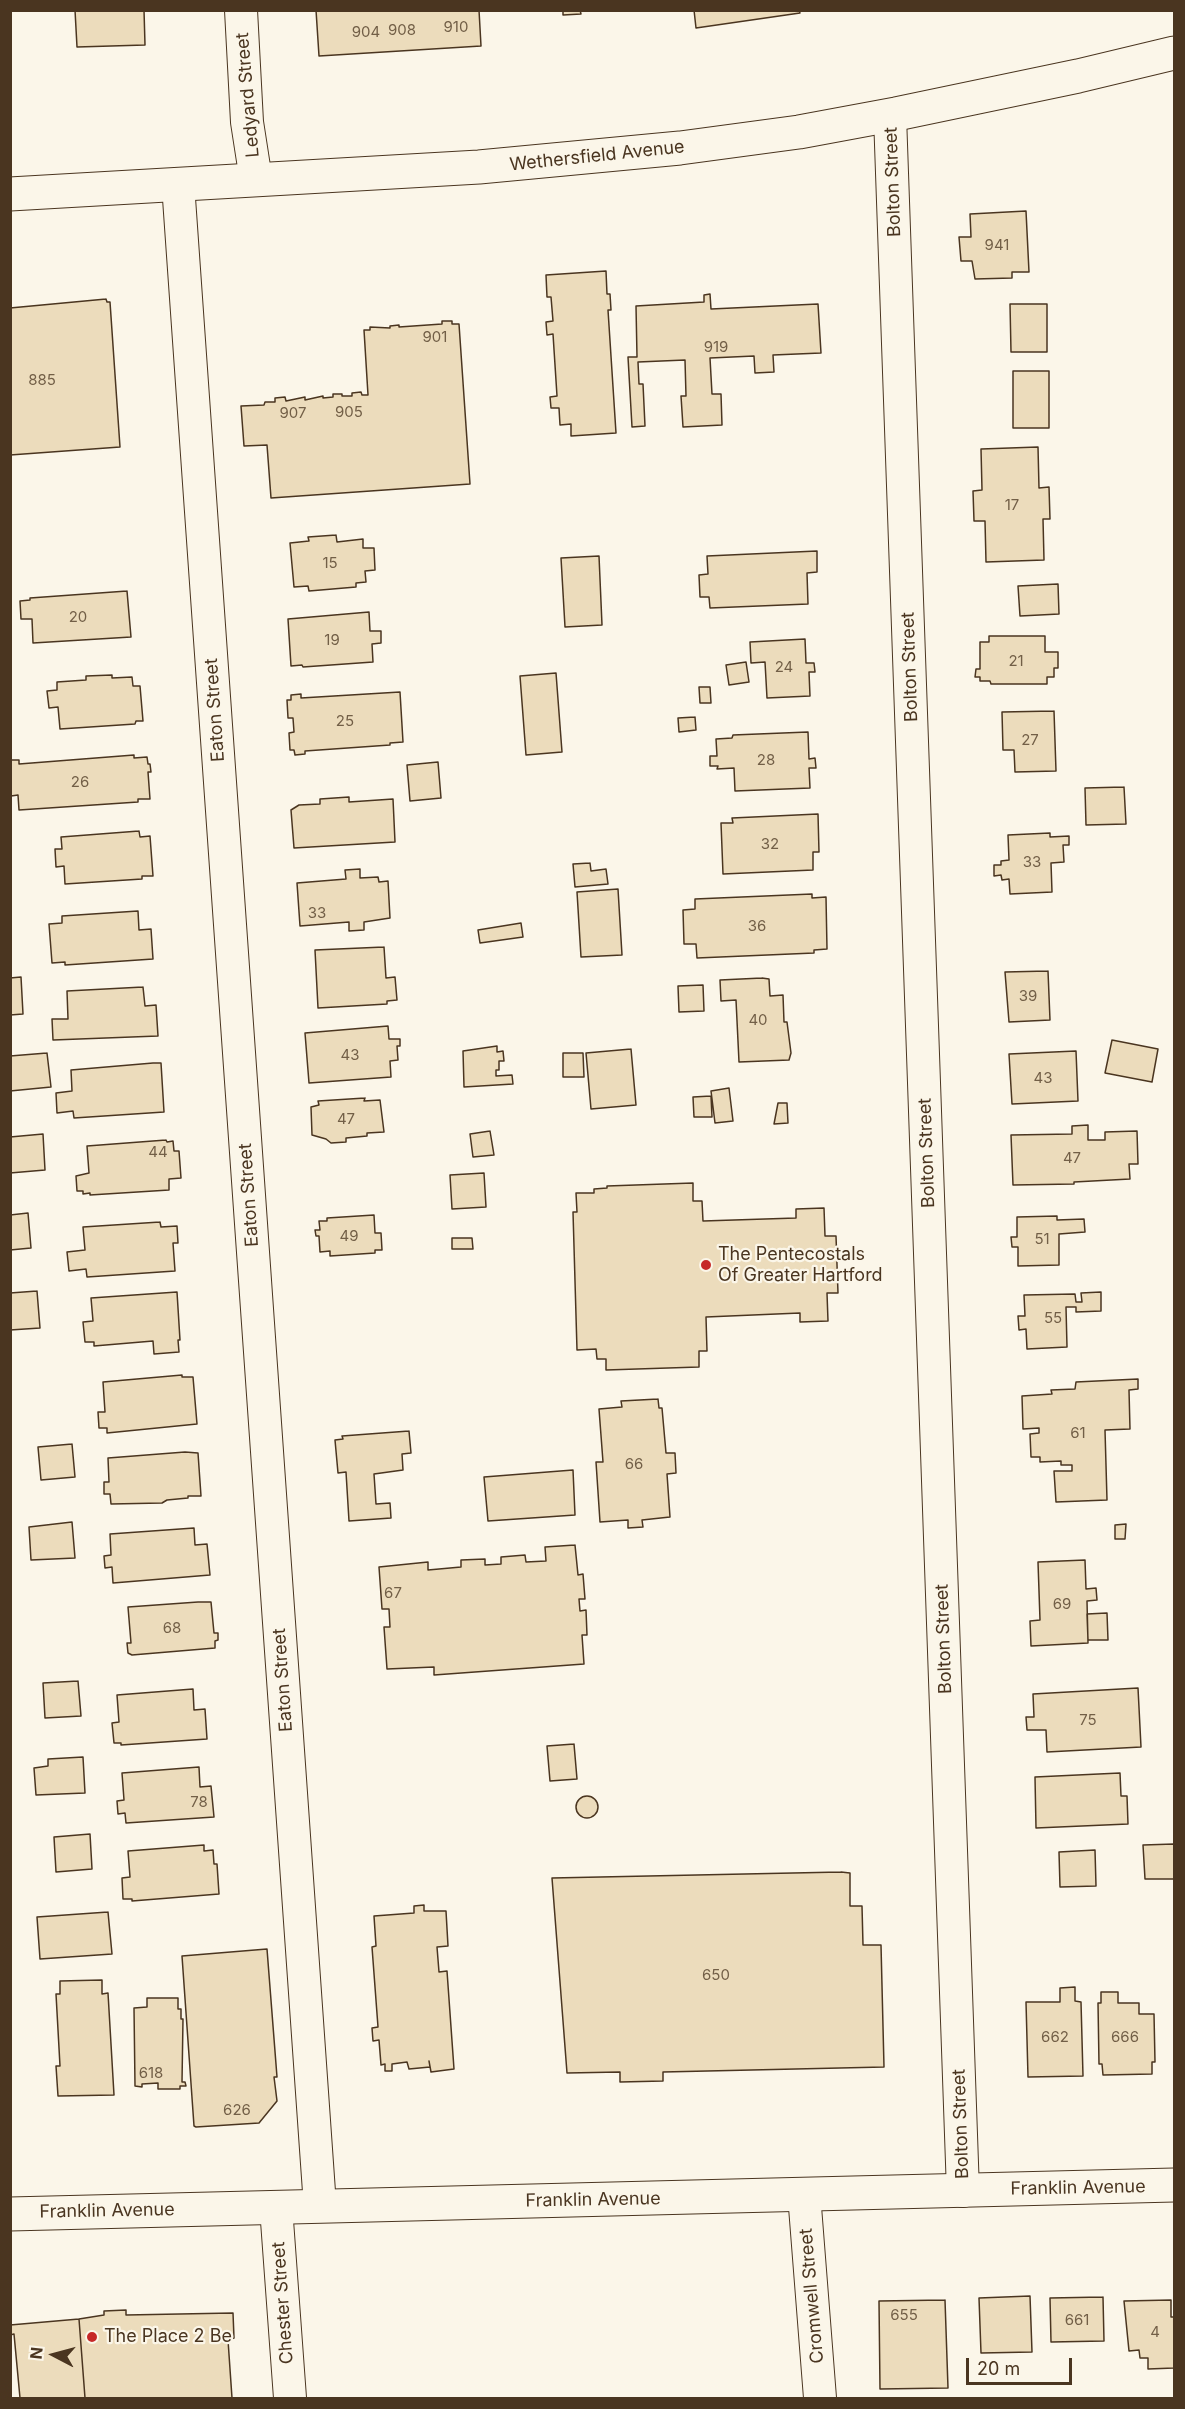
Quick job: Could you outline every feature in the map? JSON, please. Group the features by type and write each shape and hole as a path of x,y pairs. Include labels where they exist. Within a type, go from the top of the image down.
{"main road":[{"name":"Wethersfield Avenue","path":"10,194 490,166 630,154 790,133 890,116 1174,53"},
{"name":"Franklin Avenue","path":"10,2214 1174,2185"}],"street":[{"name":"Ledyard Street","path":"242,10 247,122 256,180"},
{"name":"Bolton Street","path":"890,116 963,2190"},
{"name":"Eaton Street","path":"178,184 320,2206"},
{"name":"Cromwell Street","path":"804,2194 820,2398"},
{"name":"Chester Street","path":"276,2207 290,2398"}],"building":[{"path":"75,10 144,10 145,45 77,47"},
{"path":"316,10 479,10 481,46 319,56"},
{"path":"563,10 580,10 581,14 563,15"},
{"path":"694,10 799,10 800,13 696,28"},
{"path":"1026,211 1029,272 1012,272 1012,278 975,279 972,261 961,261 959,237 971,237 970,214"},
{"path":"606,271 607,294 610,294 611,310 608,310 616,433 571,436 571,424 560,425 559,408 551,408 550,397 557,396 553,334 547,335 546,322 553,321 551,297 547,297 546,275"},
{"path":"710,294 711,309 818,304 821,353 773,355 774,372 755,373 754,356 710,358 712,394 721,394 722,425 683,427 681,396 686,396 685,360 638,362 639,384 643,384 645,426 632,427 628,357 637,357 636,306 704,302 704,295"},
{"path":"106,299 110,302 120,447 10,455 10,308"},
{"path":"1010,304 1047,304 1047,352 1011,352"},
{"path":"442,321 459,324 470,484 271,498 267,445 244,446 241,406 264,405 265,402 275,402 275,398 285,397 286,401 305,397 305,400 323,396 323,398 333,397 333,394 352,396 352,393 361,392 362,395 368,395 364,330 370,330 370,327 390,328 390,326 399,325 399,327 442,324"},
{"path":"1013,371 1049,371 1049,428 1013,428"},
{"path":"1038,447 1039,488 1049,487 1050,519 1043,519 1044,560 986,562 985,521 974,521 973,491 982,490 981,449"},
{"path":"336,535 337,542 363,539 363,548 374,548 375,570 365,571 366,582 356,583 356,587 309,591 308,586 294,587 290,543 309,541 308,537"},
{"path":"817,551 817,572 807,573 808,604 710,608 709,597 700,597 699,575 708,574 707,556"},
{"path":"599,556 602,625 565,627 561,558"},
{"path":"1058,584 1059,614 1020,616 1018,586"},
{"path":"127,591 131,637 33,643 32,619 21,619 20,601 30,600 30,598"},
{"path":"369,612 370,631 381,631 381,643 372,644 373,662 291,666 288,619"},
{"path":"989,636 1045,636 1045,652 1058,652 1058,668 1054,668 1054,677 1047,677 1047,684 991,684 990,681 980,681 980,677 975,677 976,669 980,669 980,642 989,642"},
{"path":"805,639 806,663 814,663 815,672 809,672 810,696 767,698 765,662 751,663 750,642"},
{"path":"746,662 749,682 729,685 726,665"},
{"path":"556,673 562,752 526,755 520,676"},
{"path":"112,675 112,678 132,677 133,686 140,686 143,721 136,721 135,724 60,729 58,707 49,708 47,691 57,690 57,682 86,680 86,676"},
{"path":"699,687 710,687 711,703 700,703"},
{"path":"400,692 403,742 305,751 305,754 295,755 294,750 290,750 289,733 294,732 293,718 288,718 287,700 291,700 291,695 301,694 301,698"},
{"path":"1054,711 1056,771 1015,772 1014,750 1003,750 1002,712"},
{"path":"695,717 696,730 679,732 678,718"},
{"path":"808,732 809,759 815,758 816,768 809,768 810,788 735,791 734,768 717,769 718,766 710,766 710,756 717,756 716,739 732,738 733,735"},
{"path":"134,755 134,758 147,757 148,764 150,764 151,772 148,772 150,799 138,799 138,802 19,810 18,795 11,796 10,760 19,760 19,764"},
{"path":"438,762 441,798 410,801 407,765"},
{"path":"1124,787 1126,824 1086,825 1085,788"},
{"path":"349,797 349,802 393,799 395,842 294,848 291,810 299,805 320,804 320,799"},
{"path":"818,814 819,852 813,852 813,870 723,874 721,823 733,823 732,818"},
{"path":"139,831 140,837 150,836 153,876 142,876 142,879 65,884 64,866 56,867 55,849 62,849 61,837"},
{"path":"1050,833 1050,837 1069,836 1069,845 1063,845 1064,862 1051,863 1052,892 1010,894 1009,879 1002,880 1001,875 994,876 994,865 1001,865 1001,861 1009,860 1008,835"},
{"path":"590,863 591,871 606,869 608,884 575,887 573,864"},
{"path":"360,869 360,878 378,877 379,882 388,881 390,918 364,922 364,930 349,931 349,922 300,926 297,883 346,879 345,870"},
{"path":"618,889 622,955 581,957 577,892"},
{"path":"812,894 812,898 826,897 827,949 814,950 814,953 697,958 696,944 684,944 683,910 695,909 695,899"},
{"path":"138,911 139,930 151,929 153,959 65,965 65,962 52,963 49,924 62,923 62,916"},
{"path":"521,923 523,937 480,943 478,930"},
{"path":"384,947 386,978 395,977 397,1000 387,1001 387,1004 318,1008 315,950"},
{"path":"1048,971 1050,1020 1009,1022 1005,972"},
{"path":"21,977 23,1014 10,1015 10,978"},
{"path":"769,979 770,996 783,995 784,1022 787,1022 791,1053 789,1060 739,1062 736,1000 721,1001 720,980"},
{"path":"703,985 704,1011 679,1012 678,986"},
{"path":"143,987 145,1006 156,1005 158,1036 53,1040 52,1019 68,1019 67,991"},
{"path":"388,1026 389,1039 400,1039 400,1046 397,1046 398,1060 390,1061 391,1077 309,1083 305,1033"},
{"path":"1112,1040 1158,1049 1152,1082 1105,1073"},
{"path":"497,1046 497,1052 503,1051 504,1061 499,1061 496,1076 512,1075 513,1084 464,1087 463,1051"},
{"path":"631,1049 636,1105 591,1109 586,1053"},
{"path":"1076,1051 1078,1101 1012,1104 1009,1054"},
{"path":"47,1053 51,1087 10,1091 10,1056"},
{"path":"563,1053 583,1053 584,1077 563,1077"},
{"path":"161,1063 164,1112 74,1118 73,1111 57,1113 56,1093 72,1091 71,1070"},
{"path":"729,1088 733,1121 715,1123 711,1091"},
{"path":"711,1096 712,1117 694,1117 693,1097"},
{"path":"365,1098 364,1101 380,1100 384,1132 367,1133 367,1136 346,1138 346,1142 331,1143 312,1135 311,1107 319,1105 318,1101"},
{"path":"778,1103 787,1103 788,1123 774,1124"},
{"path":"1088,1125 1088,1140 1105,1140 1105,1132 1137,1131 1138,1164 1129,1164 1130,1179 1074,1182 1074,1184 1013,1185 1011,1135 1072,1134 1072,1126"},
{"path":"490,1131 494,1155 473,1157 470,1134"},
{"path":"43,1134 45,1170 10,1173 10,1137"},
{"path":"166,1140 167,1142 173,1141 174,1151 179,1151 181,1178 169,1179 169,1190 90,1195 90,1193 83,1194 83,1191 77,1191 76,1176 89,1173 87,1146"},
{"path":"484,1173 486,1207 452,1209 450,1175"},
{"name":"The Pentecostals Of Greater Hartford","path":"693,1183 693,1201 702,1201 703,1221 796,1218 796,1209 824,1208 825,1236 836,1236 838,1293 827,1293 828,1321 800,1322 800,1313 706,1317 707,1351 699,1351 699,1367 606,1370 606,1359 597,1359 596,1349 577,1350 573,1212 577,1212 576,1193 594,1193 594,1189 607,1188 607,1186"},
{"path":"28,1213 31,1248 10,1250 10,1215"},
{"path":"374,1215 375,1233 381,1233 382,1250 375,1250 375,1253 330,1256 330,1251 320,1252 319,1236 316,1236 315,1230 320,1230 319,1221 327,1221 327,1218"},
{"path":"1057,1216 1057,1220 1084,1219 1085,1232 1059,1234 1059,1265 1018,1266 1018,1247 1012,1247 1011,1237 1017,1237 1017,1217"},
{"path":"160,1222 161,1227 177,1226 178,1243 173,1243 175,1271 87,1277 86,1269 69,1271 67,1252 85,1250 83,1227"},
{"path":"452,1238 472,1238 473,1249 452,1249"},
{"path":"37,1291 40,1328 10,1330 10,1293"},
{"path":"177,1292 179,1352 154,1354 153,1341 94,1346 94,1342 85,1342 83,1322 93,1321 91,1298"},
{"path":"1101,1292 1101,1311 1076,1312 1076,1307 1066,1307 1067,1347 1027,1349 1026,1329 1019,1330 1018,1316 1025,1316 1024,1295 1075,1294 1076,1302 1082,1302 1081,1293"},
{"path":"182,1375 182,1377 193,1377 197,1424 107,1433 107,1428 99,1428 98,1412 105,1412 103,1382"},
{"path":"1138,1379 1138,1389 1129,1390 1130,1429 1105,1430 1107,1500 1056,1502 1054,1471 1072,1471 1072,1465 1061,1465 1061,1461 1040,1462 1040,1457 1031,1457 1030,1434 1039,1433 1039,1428 1023,1429 1022,1396 1052,1394 1051,1390 1075,1389 1076,1382"},
{"path":"658,1399 659,1408 662,1408 666,1453 675,1453 676,1473 667,1474 670,1517 642,1520 643,1527 628,1528 628,1520 600,1522 596,1462 603,1462 599,1409 622,1407 621,1401"},
{"path":"409,1431 411,1453 402,1454 403,1470 374,1474 376,1504 390,1503 391,1518 349,1521 346,1472 338,1473 335,1440 343,1439 342,1436"},
{"path":"72,1444 75,1477 41,1480 38,1447"},
{"path":"198,1453 201,1496 188,1496 188,1498 167,1500 162,1503 111,1504 110,1494 104,1494 104,1482 109,1482 108,1458"},
{"path":"573,1470 575,1515 488,1521 484,1477"},
{"path":"72,1522 75,1558 31,1560 29,1527"},
{"path":"1126,1524 1125,1539 1115,1539 1115,1525"},
{"path":"194,1528 195,1545 207,1544 210,1575 113,1583 112,1567 105,1568 104,1556 111,1555 110,1534"},
{"path":"575,1545 578,1575 583,1574 585,1599 579,1599 580,1611 586,1610 587,1635 582,1635 584,1664 434,1675 434,1667 387,1669 384,1627 390,1627 389,1609 382,1609 379,1567 428,1562 428,1570 461,1567 461,1560 485,1559 485,1565 501,1564 501,1557 525,1555 526,1562 546,1561 545,1547"},
{"path":"1085,1560 1086,1589 1096,1588 1097,1600 1087,1601 1088,1643 1031,1646 1030,1621 1040,1620 1038,1562"},
{"path":"211,1602 214,1633 218,1633 215,1648 132,1655 128,1653 127,1643 131,1643 128,1607"},
{"path":"1107,1613 1108,1640 1088,1640 1087,1614"},
{"path":"78,1681 81,1716 45,1718 43,1683"},
{"path":"1138,1688 1141,1747 1047,1752 1046,1730 1027,1730 1026,1717 1034,1717 1033,1694"},
{"path":"193,1689 194,1710 205,1709 207,1739 121,1745 121,1743 114,1743 112,1723 119,1722 117,1695"},
{"path":"574,1744 577,1779 550,1781 547,1746"},
{"path":"83,1757 85,1793 36,1795 34,1768 48,1766 48,1759"},
{"path":"199,1767 200,1787 211,1786 214,1817 126,1823 125,1813 118,1814 117,1801 124,1800 122,1773"},
{"path":"1120,1773 1121,1796 1127,1796 1128,1824 1036,1828 1035,1777"},
{"path":"587,1796 595,1799 598,1807 595,1815 587,1818 579,1815 576,1807 579,1799"},
{"path":"90,1834 92,1869 56,1872 54,1837"},
{"path":"1174,1844 1174,1879 1145,1879 1143,1845"},
{"path":"204,1845 204,1851 213,1850 214,1864 217,1864 219,1894 132,1901 132,1899 123,1899 122,1878 130,1877 128,1851"},
{"path":"1095,1850 1096,1886 1060,1887 1059,1852"},
{"path":"850,1873 850,1906 862,1906 863,1945 881,1945 884,2067 663,2072 663,2081 620,2082 620,2072 567,2073 552,1878"},
{"path":"424,1905 424,1911 446,1911 448,1946 437,1947 439,1972 447,1971 454,2069 431,2072 429,2061 430,2067 409,2069 407,2062 392,2064 392,2071 385,2071 385,2064 381,2065 379,2040 373,2041 372,2028 378,2027 372,1947 376,1946 374,1916 414,1913 414,1906"},
{"path":"108,1912 112,1954 40,1959 37,1917"},
{"path":"267,1949 277,2101 259,2123 196,2127 194,2126 182,1956"},
{"path":"102,1980 102,1994 108,1993 114,2095 58,2096 56,2066 60,2066 56,1994 60,1994 60,1981"},
{"path":"1075,1987 1075,2001 1081,2002 1083,2076 1028,2077 1026,2002 1060,2002 1060,1988"},
{"path":"1101,1992 1118,1992 1118,2003 1139,2003 1139,2014 1154,2014 1155,2062 1152,2062 1152,2074 1103,2075 1102,2064 1099,2064 1098,2003 1101,2003"},
{"path":"147,1998 178,1998 178,2009 181,2009 181,2019 183,2019 182,2082 185,2082 186,2086 180,2086 180,2089 158,2089 158,2083 142,2084 142,2087 135,2086 134,2008 147,2007"},
{"path":"1030,2296 1032,2352 981,2353 979,2298"},
{"path":"1103,2297 1104,2341 1051,2342 1050,2298"},
{"path":"945,2300 948,2388 880,2389 879,2301"},
{"path":"1171,2300 1171,2317 1174,2317 1174,2368 1148,2369 1148,2358 1140,2358 1139,2350 1129,2351 1124,2301"},
{"path":"126,2310 126,2315 233,2313 234,2338 228,2340 232,2398 85,2398 79,2319 104,2315 104,2311"},
{"path":"79,2319 85,2398 20,2398 14,2334 10,2335 10,2325"}],"place":[{"name":"The Pentecostals Of Greater Hartford","path":"706,1265"},
{"name":"The Place 2 Be","path":"92,2337"}]}
